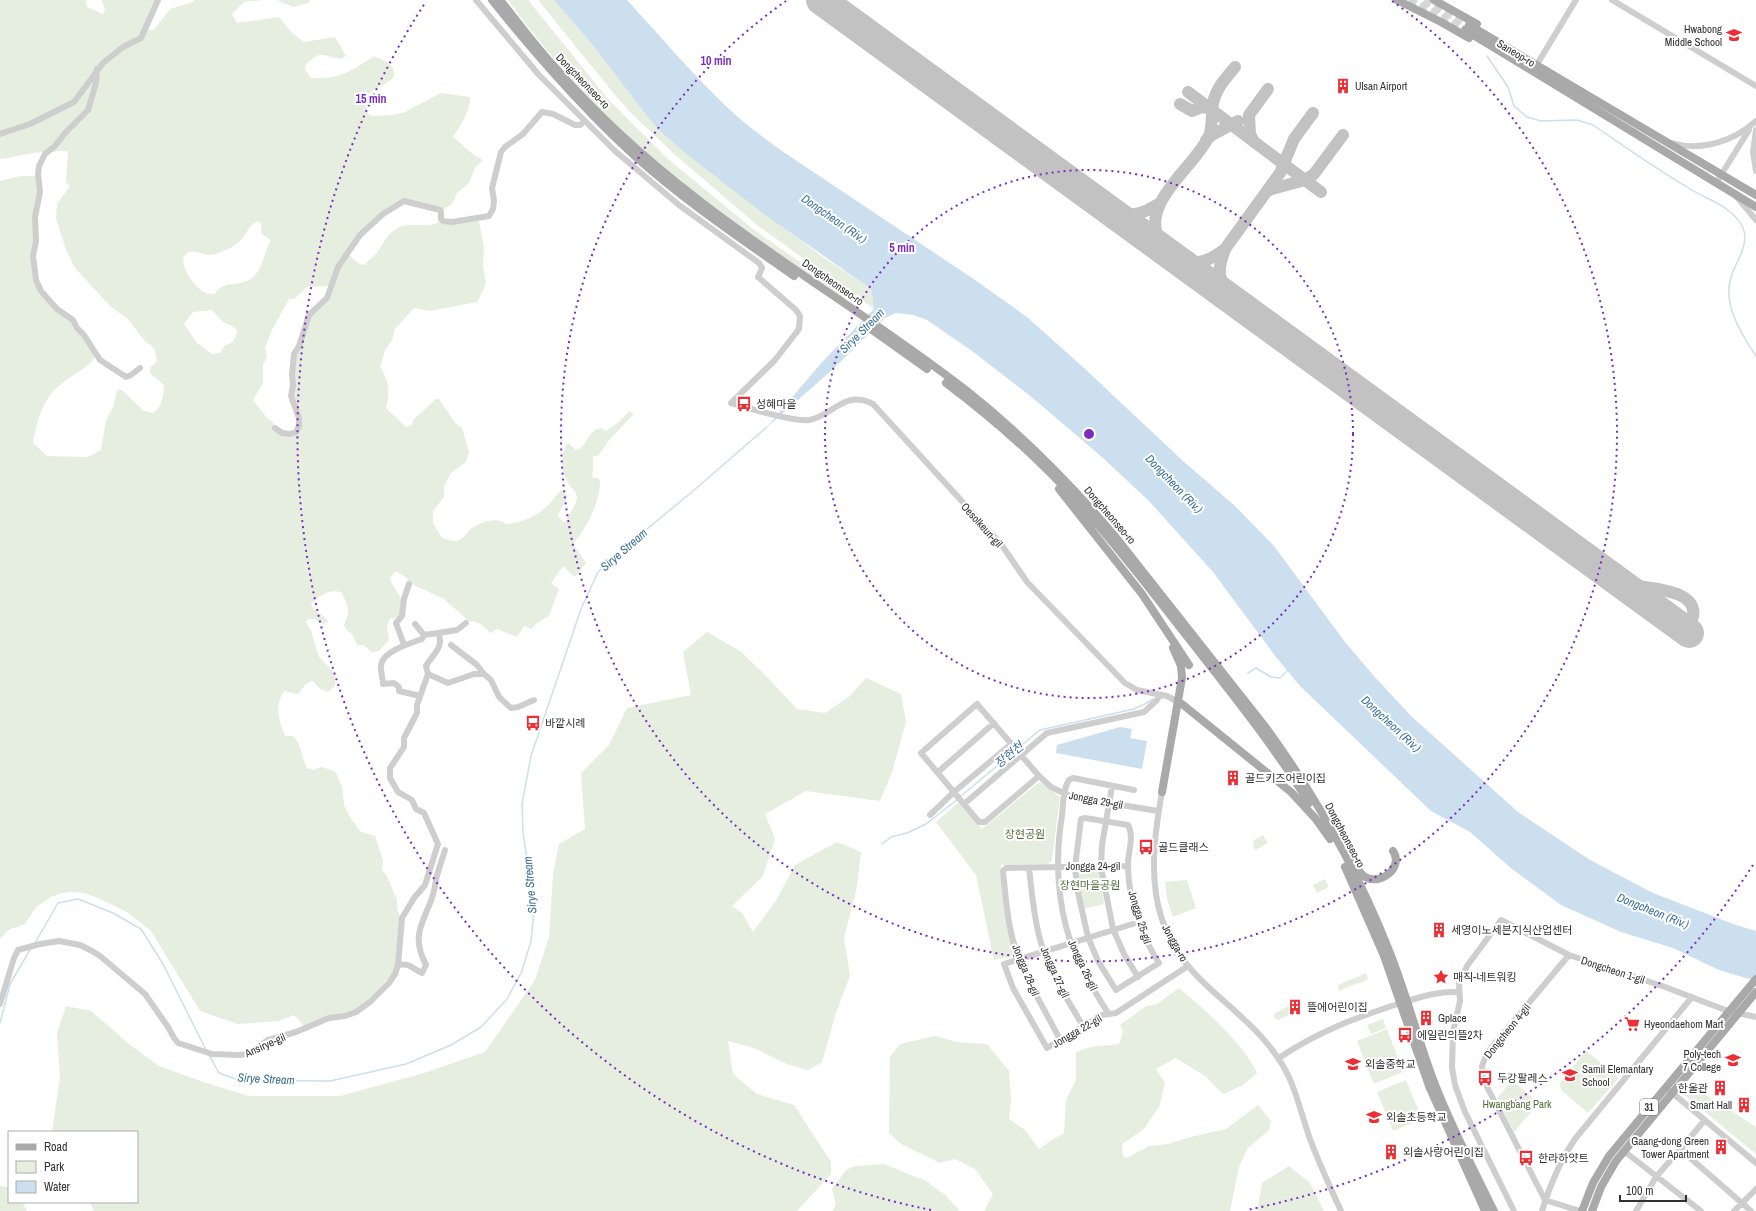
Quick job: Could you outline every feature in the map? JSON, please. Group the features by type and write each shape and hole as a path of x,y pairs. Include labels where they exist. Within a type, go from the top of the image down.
{"main road":[{"path":"487,0 531,44"},
{"name":"Dongcheonseo-ro","path":"492,0 531,44 569,91 637,158 668,184 725,227 966,391 1032,447 1088,504 1267,729 1290,761 1326,821 1351,867 1390,953 1429,1086 1485,1211"},
{"name":"Dongcheonseo-ro","path":"500,0 531,44"},
{"path":"504,0 531,44"},
{"name":"Saneop-ro","path":"1397,0 1440,22 1624,127"},
{"name":"Saneop-ro","path":"1434,0 1539,61 1628,119"},
{"name":"Saneop-ro","path":"1756,195 1628,119 1467,27 1624,127 1756,207"},
{"name":"Dongcheonseo-ro","path":"895,343 963,396 1028,451 1084,508 1263,733 1298,784 1346,868 1404,1003 1437,1090 1494,1211"},
{"path":"1028,451 1142,594 1190,665"},
{"path":"1114,559 1176,655 1182,672 1180,700 1176,711 1162,792"},
{"path":"1180,700 1292,792 1315,818 1330,839"},
{"path":"1326,821 1360,872 1367,878 1377,879 1387,875 1397,860 1393,851"},
{"name":"31","path":"1592,1211 1608,1174 1624,1151 1728,1011 1756,979"},
{"name":"31","path":"1581,1211 1593,1183 1609,1156 1738,1014 1756,992"}],"street":[{"path":"0,134 30,124 71,104 80,95 97,69 123,47 141,38 158,0"},
{"path":"275,428 285,434 290,434 296,432 299,427 299,418 291,396 294,354 300,346 309,316 327,298 340,264 357,239 368,227 404,201 440,210 441,219 444,221 454,222 489,216 493,211 494,204 493,186 501,154 505,147 523,134 542,112 553,114 575,125 585,121 539,75 476,0"},
{"path":"1539,61 1576,0"},
{"path":"1612,0 1756,86"},
{"path":"97,69 96,83 88,110 65,133 55,146 45,154 38,169 40,192 35,217 36,241 33,254 36,278 41,291 57,308 73,320 77,328 84,335 103,363 126,377 140,368"},
{"name":"Oesolkeun-gil","path":"585,121 615,152 640,174 679,205 760,263 762,268 758,277 796,310 800,316 799,329 775,360 731,403 758,411 808,420 845,401 862,400 874,404 1000,544 1027,582 1125,683 1137,690 1180,700"},
{"path":"1664,140 1687,146 1711,144 1737,135 1756,121"},
{"path":"1716,183 1756,121"},
{"path":"1756,130 1753,152 1756,171"},
{"path":"1733,193 1756,220"},
{"path":"404,646 396,623 402,616 404,599 410,584"},
{"path":"420,696 399,692 399,687 394,683 383,684 380,666 382,660 396,649 422,639 424,635 457,630 466,623"},
{"path":"415,624 424,635"},
{"name":"Ansirye-gil","path":"0,1004 14,958 21,948 59,941 80,946 100,956 145,994 178,1042 212,1054 248,1054 268,1040 296,1032 328,1018 345,1016 356,1012 370,1002 395,974 398,965 402,918 414,898 425,885 438,844 424,813 416,809 412,800 398,792 390,778 390,768 404,747 404,738 417,713 417,705 428,674 426,666 440,647 440,638 438,634"},
{"path":"451,645 477,665 491,680 499,697 511,708 518,707 534,700"},
{"path":"428,674 448,683 474,674 484,674"},
{"path":"963,803 1047,733 1144,712 1157,700 1160,695"},
{"name":"Jongga 29-gil","path":"1039,776 985,822 979,822 921,753 977,704 1039,776 1051,787 1072,797 1158,811"},
{"path":"938,772 994,723"},
{"path":"930,815 1012,745"},
{"path":"1065,794 1068,782 1073,778 1134,790"},
{"path":"1106,821 1085,818 1081,819 1076,867 1077,888 1088,937 1098,962 1116,990 1138,976 1124,954 1113,929 1101,867 1102,844 1106,821 1109,803 1112,786"},
{"name":"Jongga-ro","path":"1162,792 1158,811 1153,855 1155,889 1158,905 1167,932 1188,966 1204,983 1254,1028 1278,1058 1289,1076 1314,1150 1341,1211"},
{"name":"Jongga 26-gil","path":"1065,794 1059,831 1058,866 1062,907 1071,943 1092,988 1108,1013"},
{"name":"Jongga 25-gil","path":"1106,821 1128,825 1132,831 1128,866 1132,897 1148,946 1160,963 1138,976"},
{"path":"398,965 411,965 422,973 426,965 420,954 418,943 419,933 433,897 445,850"},
{"name":"Jongga 24-gil","path":"1003,871 1006,868 1128,866"},
{"name":"Jongga 27-gil","path":"1029,868 1032,897 1044,952 1060,987 1083,1026"},
{"name":"Jongga 28-gil","path":"1003,871 1010,924 1019,959 1039,1003 1060,1040"},
{"name":"Dongcheon 1-gil","path":"1458,992 1459,983 1467,966 1501,920 1569,956 1692,996 1728,1011 1756,1017"},
{"path":"1019,959 1139,922"},
{"name":"Dongcheon 4-gil","path":"1546,1200 1483,1079 1482,1072 1487,1053 1569,956"},
{"name":"Jongga 22-gil","path":"1019,959 1004,964 1013,988 1047,1048 1083,1026 1108,1013 1116,1012 1188,966"},
{"path":"1278,1058 1312,1037 1359,1017 1438,992 1458,992 1460,1001 1451,1049 1455,1085 1465,1112 1514,1211"},
{"path":"1542,1211 1559,1166 1575,1139 1692,996"},
{"path":"1669,1090 1756,1163"},
{"path":"1636,1211 1656,1177 1705,1120"},
{"path":"1680,1150 1743,1202 1751,1211"},
{"path":"1624,1151 1656,1177 1687,1198 1701,1211"},
{"path":"1734,1211 1756,1189"},
{"path":"1546,1200 1581,1211"}],"green space":[{"path":"0,0 87,0 87,7 103,14 105,9 101,0 157,0 144,29 154,30 170,9 193,2 195,0 262,0 244,2 232,14 237,23 279,17 292,33 304,42 335,37 346,56 341,59 323,55 316,56 306,64 305,70 311,78 329,78 337,76 352,70 374,56 385,61 391,66 394,77 370,93 364,102 368,114 373,116 403,113 441,93 470,97 467,112 453,137 475,156 481,158 482,161 475,168 469,183 457,193 452,204 442,211 408,200 402,200 361,233 345,254 330,286 307,287 294,299 289,299 272,330 265,348 267,357 263,365 263,383 253,400 267,418 273,422 274,429 281,434 291,435 296,434 300,427 301,419 292,396 295,357 301,345 309,318 329,297 338,269 348,254 359,264 364,265 376,254 394,230 403,226 425,226 435,224 440,221 450,223 471,220 479,221 484,248 483,264 486,284 477,302 430,311 414,308 394,330 392,340 390,345 386,348 380,367 388,387 386,408 406,427 412,425 413,420 436,399 439,399 455,423 462,428 469,452 466,462 451,473 444,486 444,497 433,511 433,523 442,538 457,541 475,526 488,521 498,520 506,524 528,519 542,511 561,490 568,496 558,517 564,522 566,521 577,498 575,491 569,485 566,478 562,463 563,453 567,444 570,444 575,450 579,449 589,436 596,430 601,428 606,431 620,421 629,411 634,414 610,439 598,456 593,456 593,478 598,478 600,480 598,497 588,522 573,544 586,563 575,577 563,566 551,583 559,589 549,616 537,623 531,629 524,626 517,637 497,629 490,633 481,624 469,621 444,599 412,584 396,571 390,577 391,582 403,602 401,616 390,619 387,626 389,640 379,651 371,652 364,645 357,645 352,634 346,629 344,625 348,615 348,608 341,592 328,592 311,604 314,609 328,622 324,624 313,619 308,619 306,622 311,631 319,657 335,673 335,686 328,692 320,689 313,681 311,681 305,685 298,694 284,691 278,708 281,725 285,736 293,736 296,740 307,768 313,770 321,767 335,771 342,786 344,805 351,819 361,832 375,836 383,860 382,870 387,876 397,900 397,909 401,920 397,961 393,973 368,1001 355,1010 304,1026 294,1015 279,1021 238,1024 200,1011 151,931 127,912 84,893 61,893 51,897 36,907 25,924 8,930 0,939 0,181 20,176 37,176 39,192 34,219 34,248 32,255 37,285 52,305 73,321 76,329 83,336 96,356 88,365 60,385 49,397 41,411 33,443 47,456 88,457 101,450 106,420 113,407 117,390 122,390 144,411 153,413 161,404 164,385 150,373 150,368 157,361 154,348 144,340 127,318 111,307 75,268 66,250 56,218 57,204 70,186 66,182 68,152 37,152 0,159","holes":["258,221 261,224 262,234 271,240 256,274 248,281 222,287 215,294 206,293 197,287 185,270 184,258 186,254 188,252 197,252 206,255 220,253 238,243 250,227","212,310 223,322 238,330 233,342 224,346 220,353 212,354 197,343 184,324 193,312"]},
{"path":"277,0 310,0 308,3 293,7"},
{"path":"508,0 528,0 608,99 668,159 753,229 832,285 848,302 700,196 647,153 596,105 573,80 528,27"},
{"path":"538,0 554,0 591,43 650,120 661,132 820,255 871,289 874,309 757,225 673,153 631,113 615,95"},
{"path":"707,632 740,651 797,709 825,713 850,696 866,678 901,694 906,722 892,772 880,801 806,791 765,814 775,839 763,876 732,906 742,913 753,932 777,899 795,865 837,842 861,852 857,887 844,938 850,976 836,1013 822,1062 808,1070 787,1064 754,1048 728,1041 733,1074 757,1094 794,1105 831,1162 831,1174 797,1211 94,1211 90,1203 138,1203 138,1131 52,1131 60,1076 57,1033 66,1006 91,1011 129,1044 159,1066 203,1082 249,1096 340,1096 424,1073 485,1052 535,980 549,937 553,874 559,844 585,829 581,773 609,745 627,708 691,695 683,652"},
{"name":"장현공원","path":"1038,783 1041,783 1060,797 1052,861 1048,864 1001,865 1005,911 1015,955 994,960 976,875 936,822 959,802 982,829"},
{"path":"1263,835 1268,843 1255,850 1253,846 1254,840"},
{"name":"장현마을공원","path":"1080,869 1096,870 1100,873 1104,904 1083,909 1078,883 1078,873"},
{"path":"1325,879 1329,887 1317,893 1313,885"},
{"path":"1187,880 1196,908 1173,917 1167,899 1165,882"},
{"path":"1366,973 1368,979 1359,984 1357,981 1358,983 1339,991 1338,985"},
{"path":"1179,988 1233,1038 1251,1062 1257,1073 1243,1085 1223,1094 1205,1076 1176,1058 1156,1069 1165,1083 1160,1105 1144,1129 1122,1144 1123,1156 1127,1158 1149,1146 1168,1144 1226,1129 1258,1105 1271,1121 1269,1130 1247,1149 1239,1167 1230,1211 984,1211 993,1194 975,1169 955,1159 940,1163 901,1144 889,1133 890,1057 900,1044 935,1036 957,1042 987,1044 1009,1071 1011,1101 1009,1119 1025,1130 1039,1149 1064,1133 1066,1100 1076,1080 1076,1052 1091,1047 1119,1044 1123,1031 1120,1025 1146,1006 1157,1004"},
{"path":"1288,1006 1292,1014 1278,1020 1274,1018 1274,1014"},
{"path":"1383,1019 1386,1028 1371,1034 1367,1025"},
{"path":"1387,1029 1403,1072 1374,1084 1357,1041"},
{"path":"1586,1051 1617,1076 1618,1079 1588,1113 1561,1090 1560,1083"},
{"path":"1406,1080 1422,1119 1393,1131 1377,1092"},
{"name":"Hwangbang Park","path":"1514,1082 1539,1103 1514,1132 1498,1101 1498,1097 1510,1083"},
{"path":"1692,1086 1756,1127 1756,1154 1682,1093 1687,1087"},
{"path":"884,1164 926,1181 945,1195 960,1211 832,1211 836,1204 832,1189 846,1170 855,1166"},
{"path":"1289,1166 1310,1183 1324,1211 1257,1211 1262,1183"},
{"path":"0,1186 8,1187 8,1203 23,1203 27,1211 0,1211"}],"water":[{"name":"Dongcheon (Riv.)","path":"554,0 627,0 677,56 729,109 748,126 782,151 975,280 1027,317 1183,461 1235,506 1274,546 1345,642 1373,675 1411,716 1518,812 1590,860 1653,893 1736,925 1756,931 1756,981 1719,970 1673,948 1621,932 1561,905 1512,869 1470,832 1431,811 1300,686 1276,657 1213,572 1149,501 1103,458 1034,399 972,351 927,320 913,315 896,313 885,318 832,370 766,428 823,361 874,309 871,289 764,214 689,156 661,132 650,120 591,43"},
{"path":"1120,727 1132,729 1130,738 1147,741 1142,769 1056,753 1057,745"}],"waterway":[{"path":"1487,56 1508,87 1514,106 1527,117 1541,121 1577,120 1593,125 1675,180 1716,202 1731,212 1743,227 1745,242 1732,274 1729,285 1729,296 1734,317 1744,338 1756,356"},
{"name":"Sirye Stream","path":"209,1055 219,1073 238,1080 330,1081 406,1064 451,1045 481,1027 507,999 522,971 531,941 534,910 523,832 522,804 531,756 581,609 598,572 618,553 767,427"},
{"name":"장현천","path":"1248,673 1256,668 1271,677 1280,678 1288,670"},
{"name":"장현천","path":"1017,749 1040,730 1134,709 1153,699"},
{"name":"장현천","path":"961,796 1015,751"},
{"name":"장현천","path":"882,844 891,837 907,833 926,824 958,799"},
{"name":"Sirye Stream","path":"35,943 58,903 78,899 113,913 141,929 163,964 206,1050"},
{"name":"Sirye Stream","path":"0,1023 10,984 31,948"}],"taxiway":[{"path":"1235,67 1222,84 1214,98 1209,136 1193,160 1172,185 1157,212 1155,226 1159,240 1168,252 1174,256 1187,261 1199,262 1210,259 1225,249 1280,173 1294,139 1313,113"},
{"path":"1254,142 1250,134 1249,115 1268,89"},
{"path":"1188,92 1321,192"},
{"path":"1180,104 1192,111 1202,107 1208,108"},
{"path":"1206,140 1212,135 1238,121"},
{"path":"1267,191 1305,180 1314,174 1343,135"},
{"path":"1107,208 1122,213 1134,214 1146,211 1160,203"},
{"path":"1225,250 1220,264 1220,275 1221,281 1231,299"},
{"path":"1610,575 1629,584 1672,592 1682,596 1689,602 1693,610 1690,626 1683,631 1673,631 1663,623 1638,595"}],"runway":[{"path":"821,0 1689,633"}],"tunnel":[{"path":"1409,0 1465,30"},
{"path":"1424,0 1469,25"}],"place":[{"name":"Hwabong Middle School","path":"1734,35"},
{"name":"Ulsan Airport","path":"1343,86"},
{"name":"성혜마을","path":"744,404"},
{"name":"바깥시례","path":"533,723"},
{"name":"골드키즈어린이집","path":"1233,778"},
{"name":"골드클래스","path":"1146,847"},
{"name":"세영이노세븐지식산업센터","path":"1439,930"},
{"name":"매직-네트워킹","path":"1441,977"},
{"name":"뜰에어린이집","path":"1295,1007"},
{"name":"Gplace","path":"1426,1018"},
{"name":"Hyeondaehom Mart","path":"1632,1024"},
{"name":"에일린의뜰2차","path":"1405,1035"},
{"name":"Poly-tech 7 College","path":"1733,1060"},
{"name":"외솔중학교","path":"1353,1064"},
{"name":"Samil Elemantary School","path":"1570,1075"},
{"name":"두강팔레스","path":"1485,1078"},
{"name":"한울관","path":"1720,1088"},
{"name":"Smart Hall","path":"1744,1105"},
{"name":"외솔초등학교","path":"1374,1117"},
{"name":"Gaang-dong Green Tower Apartment","path":"1721,1147"},
{"name":"외솔사랑어린이집","path":"1391,1152"},
{"name":"한라하얏트","path":"1526,1158"}]}
